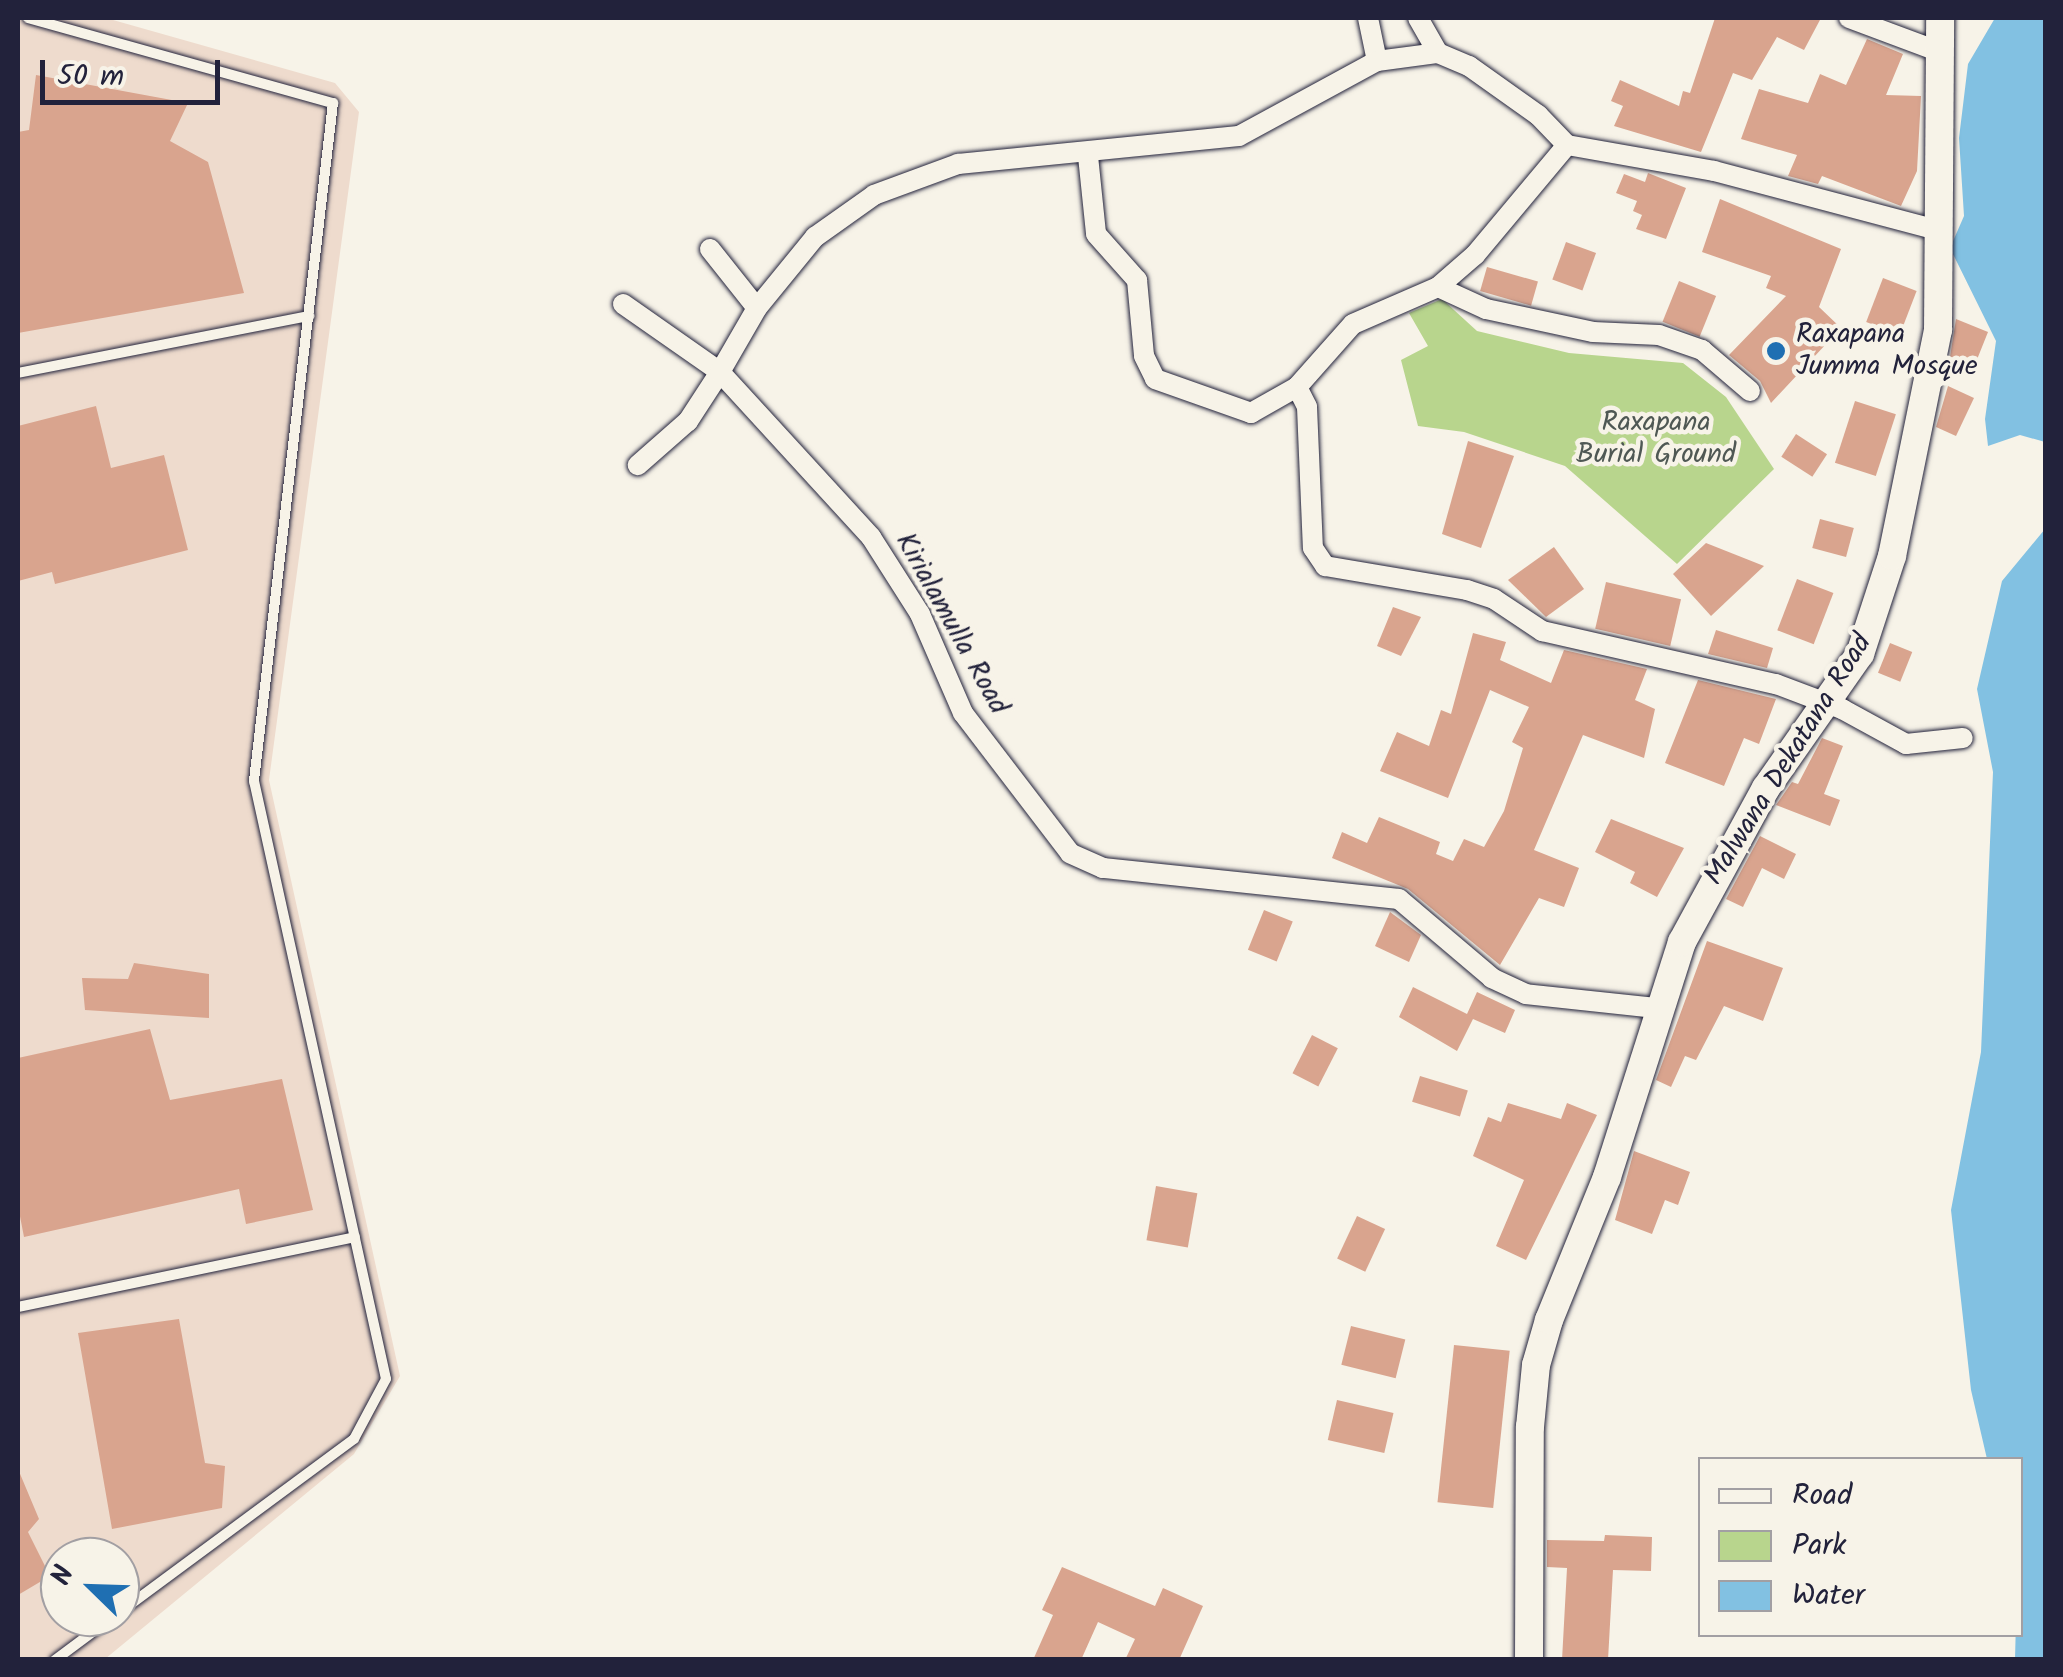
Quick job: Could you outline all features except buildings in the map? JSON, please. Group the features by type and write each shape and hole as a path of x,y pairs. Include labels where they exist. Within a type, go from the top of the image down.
{"main road":[{"name":"Malwana Dekatana Road","path":"1529,1660 1536,1365 1607,1177 1656,1008 1707,891 1766,788 1828,704 1874,622 1892,556 1938,330 1940,18"}],"street":[{"path":"1368,18 1377,62"},
{"path":"1418,18 1438,53 1497,86 1567,145 1714,171 1938,230"},
{"path":"1850,18 1940,52"},
{"path":"638,465 688,421 757,308 815,237 874,194 958,164 1088,156 1239,136 1377,62 1438,53"},
{"path":"1088,156 1096,234 1137,280 1144,356 1155,379 1250,413 1297,386 1353,324 1438,287 1476,255 1567,145"},
{"path":"710,249 757,308"},
{"path":"1438,287 1486,309 1593,332 1659,335 1702,350 1750,391"},
{"name":"Kirialamulla Road","path":"623,304 720,372 818,485 871,537 920,614 963,713 1070,853 1102,868 1260,888 1294,884 1399,898 1492,978 1526,994 1656,1008"},
{"path":"1297,386 1307,407 1313,548 1325,566 1494,598 1542,630 1687,660 1828,704 1906,744 1963,738"}],"lane":[{"path":"28,18 333,103 254,780 386,1379 354,1439 140,1597"},
{"path":"18,373 309,316"},
{"path":"18,1307 354,1237"},
{"path":"56,1660 86,1637"}],"shaded area":[{"path":"18,18 106,18 335,83 359,112 269,780 400,1376 354,1454 140,1630 140,1537 40,1537 40,1637 132,1637 105,1659 18,1659"}],"green space":[{"name":"Raxapana Burial Ground","path":"1442,299 1477,331 1569,353 1683,363 1726,397 1774,469 1677,564 1565,466 1464,432 1418,426 1401,360 1428,346 1409,313"}],"water":[{"path":"1995,18 2045,18 2045,442 2020,435 1988,446 1985,419 1996,341 1950,248 1964,216 1959,138 1968,64"},
{"path":"2045,529 2046,1659 2015,1660 2016,1637 2023,1637 2023,1457 1987,1457 1971,1390 1951,1210 1981,1052 1993,772 1977,689 2002,581"}],"place":[{"name":"Raxapana Jumma Mosque","path":"1776,351"}]}
